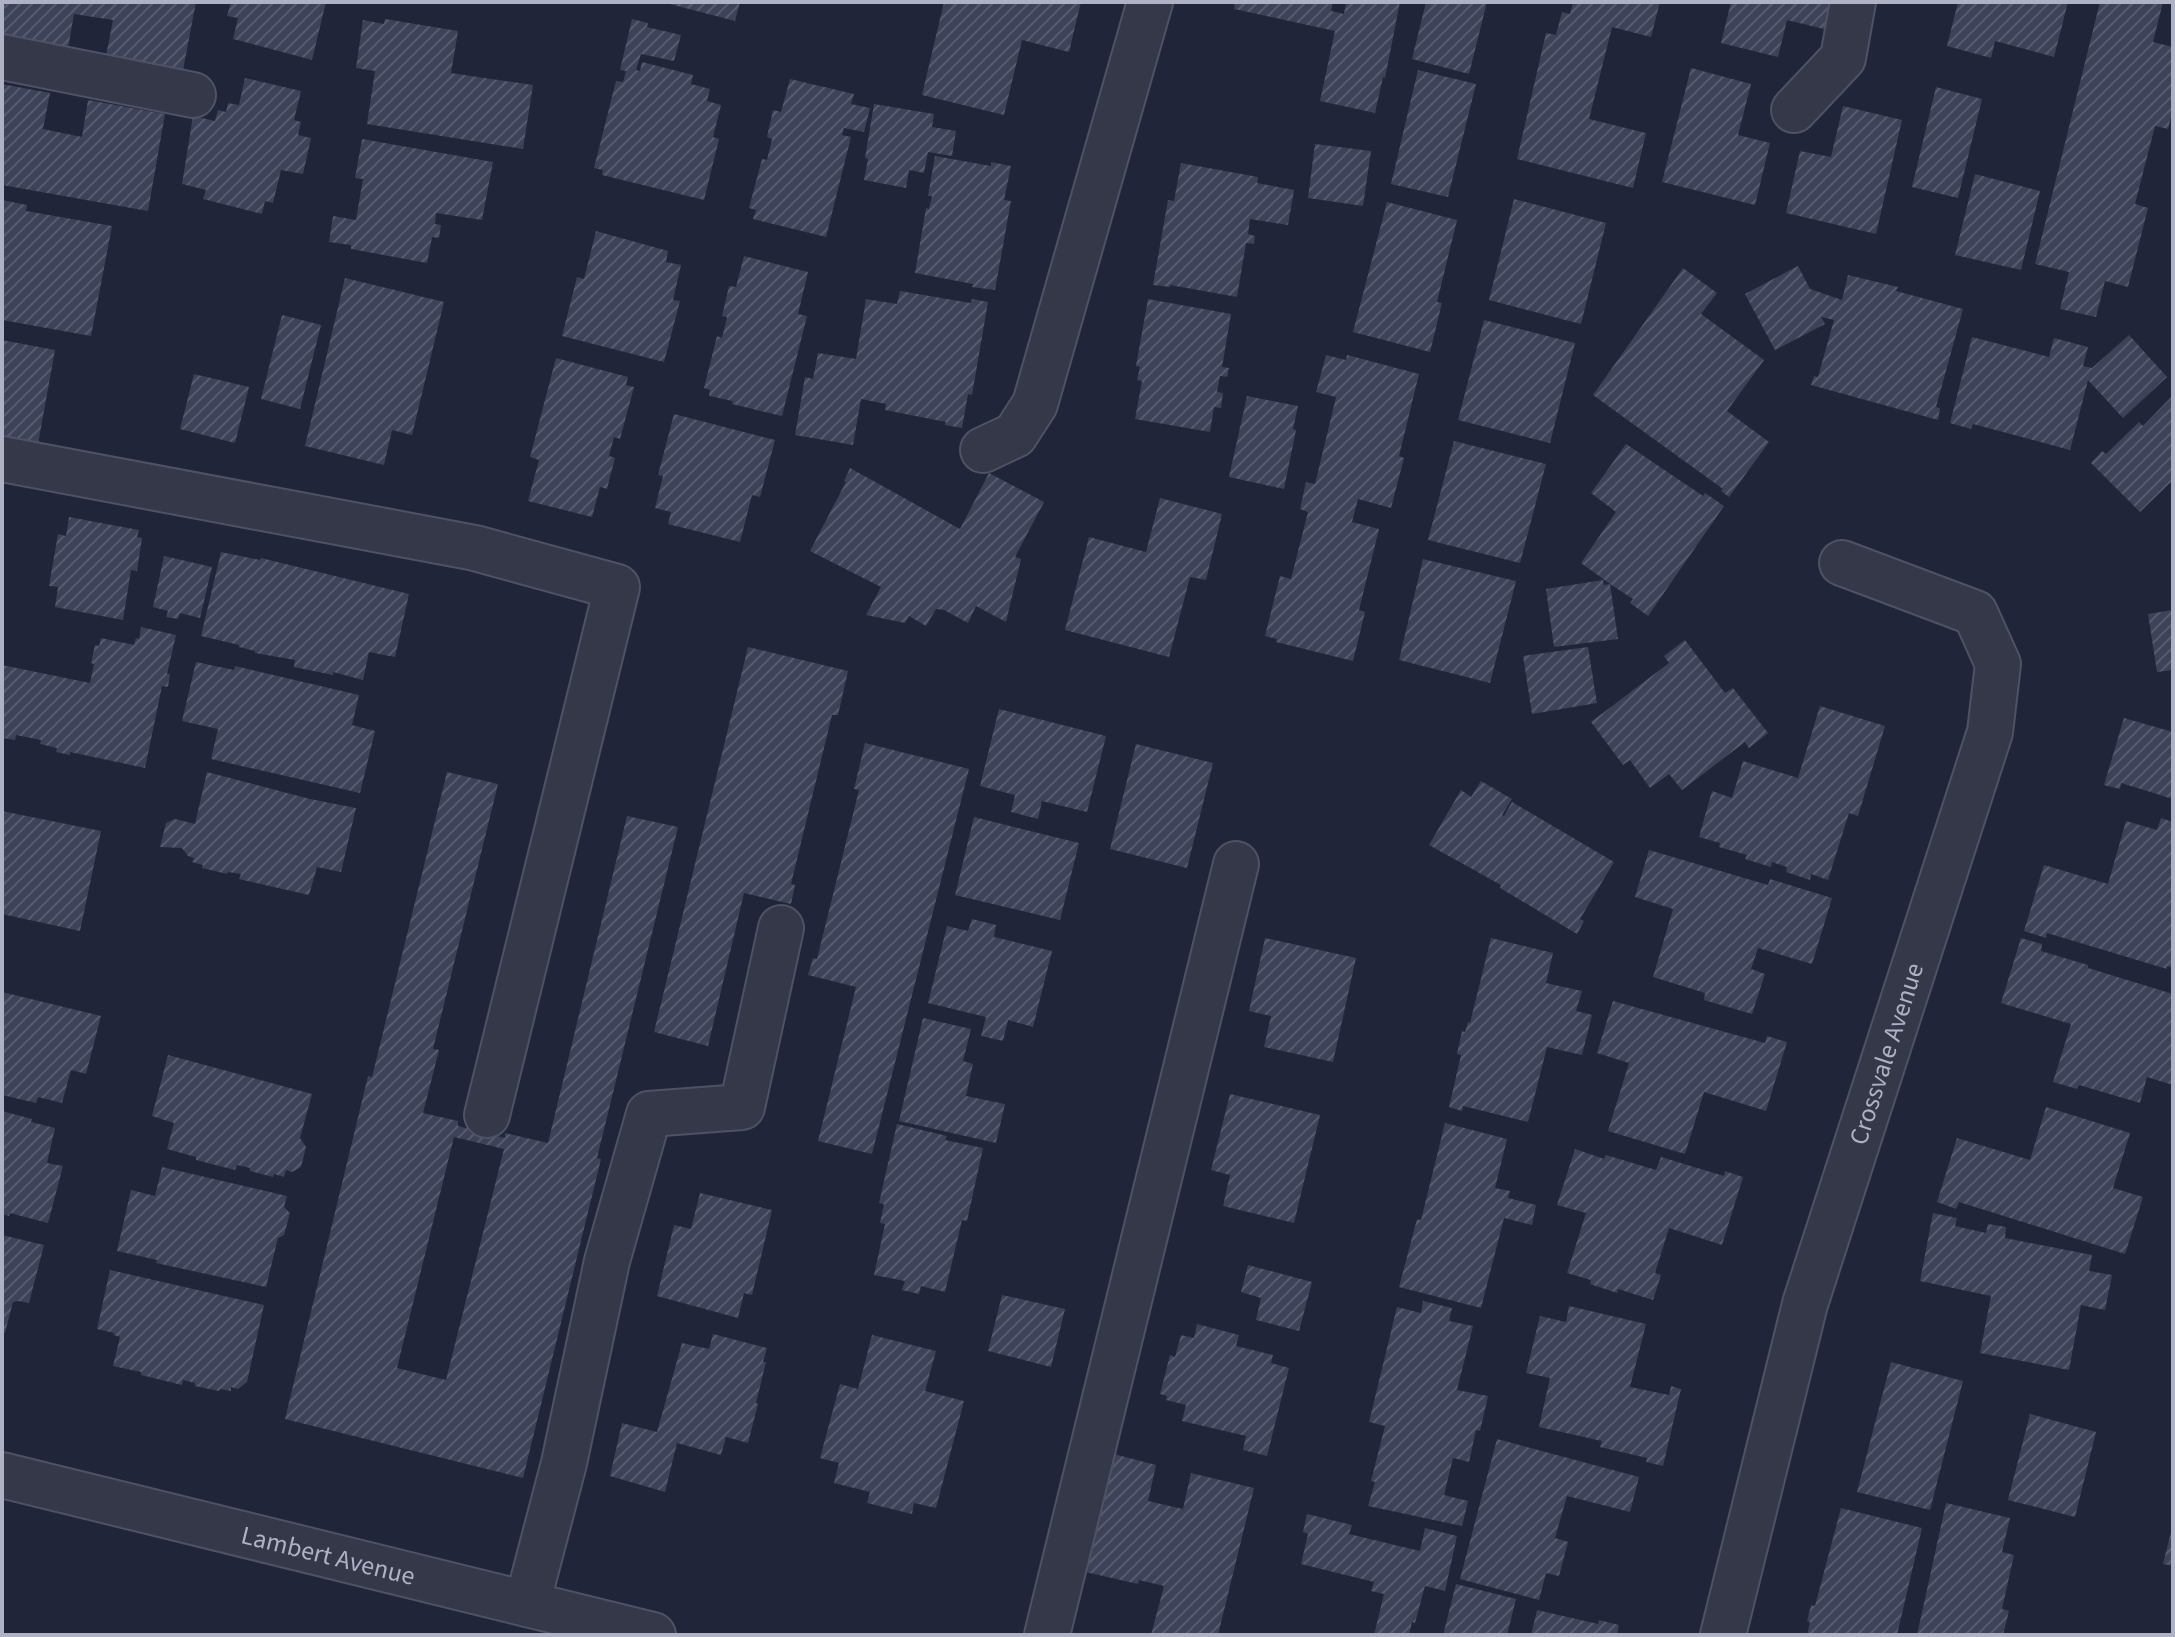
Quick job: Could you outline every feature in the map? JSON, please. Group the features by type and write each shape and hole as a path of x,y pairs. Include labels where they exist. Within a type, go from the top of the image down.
{"street":[{"path":"983,450 1015,435 1035,404 1150,2"},
{"path":"1794,110 1843,58 1853,2"},
{"path":"2,57 193,95"},
{"path":"2,459 475,548 617,587 487,1115"},
{"name":"Crossvale Avenue","path":"1723,1635 1805,1304 1990,732 1998,664 1975,613 1842,563"},
{"path":"1047,1635 1236,864"},
{"path":"527,1604 564,1463 607,1261 649,1114 742,1107 781,928"},
{"name":"Lambert Avenue","path":"2,1475 653,1635"}],"building":[{"path":"2,2 196,2 183,70 106,56 113,20 74,14 68,49 2,37"},
{"path":"231,2 326,2 312,60 233,39 238,18 227,16"},
{"path":"662,2 740,2 735,21"},
{"path":"944,2 1081,2 1069,52 1022,40 1004,115 922,95"},
{"path":"1228,2 1333,2 1331,11 1344,14 1346,2 1400,2 1375,113 1320,101 1335,31 1234,9 1235,5"},
{"path":"1426,2 1487,2 1469,74 1412,59"},
{"path":"1573,2 1660,2 1651,37 1612,27 1589,119 1646,133 1633,188 1517,159 1546,33 1556,35 1562,12 1570,14"},
{"path":"1731,2 1834,2 1828,30 1787,20 1778,57 1721,43"},
{"path":"1958,2 2068,2 2054,57 1995,41 1991,58 1947,46"},
{"path":"2100,2 2163,2 2153,42 2173,47 2173,110 2168,129 2155,126 2135,204 2148,208 2128,287 2105,281 2096,317 2060,309 2069,272 2035,264"},
{"path":"385,19 458,31 451,73 533,85 523,149 367,124 375,71 356,68 363,20 384,24"},
{"path":"632,19 648,23 647,27 681,35 674,61 641,54 636,70 640,71 642,62 693,75 691,84 710,89 707,101 721,105 713,137 719,139 704,200 602,175 603,170 594,168 616,81 623,82 626,71 620,70"},
{"path":"1691,68 1751,84 1738,135 1770,143 1755,205 1662,182"},
{"path":"1418,70 1476,84 1448,197 1391,184"},
{"path":"245,78 301,91 294,120 301,122 298,135 311,138 303,174 281,170 273,203 265,201 262,214 203,199 206,190 182,184 193,116 215,121 218,110 226,112 228,103 239,105"},
{"path":"790,79 854,94 851,104 870,108 864,132 844,128 842,135 851,137 826,237 753,219 756,210 749,208 762,159 767,160 772,139 767,137 773,110 781,112"},
{"path":"2,84 50,93 43,129 82,137 88,100 165,114 148,211 2,185"},
{"path":"1936,87 1982,99 1958,198 1912,187"},
{"path":"874,104 934,114 932,127 956,131 952,156 928,152 924,173 909,170 906,188 864,180"},
{"path":"1843,106 1902,120 1876,234 1786,213 1800,151 1831,157"},
{"path":"362,139 493,162 482,220 436,213 435,224 441,225 439,238 432,237 427,263 329,242 333,216 356,220 363,179 355,178"},
{"path":"1315,144 1371,151 1363,206 1308,198"},
{"path":"935,156 991,166 991,162 1011,166 1004,200 1011,201 995,290 915,273 926,208 929,209 932,196 928,196"},
{"path":"1181,163 1258,177 1257,183 1294,190 1288,225 1250,219 1248,234 1255,236 1254,244 1246,243 1237,297 1170,285 1153,285 1168,200 1174,201"},
{"path":"1975,174 2040,191 2021,270 1955,255"},
{"path":"1514,199 1606,223 1581,324 1489,300"},
{"path":"2,200 27,205 26,211 112,226 91,336 2,320"},
{"path":"1387,202 1457,220 1437,302 1442,303 1430,352 1353,332"},
{"path":"596,231 668,251 666,262 681,265 673,300 680,301 664,362 562,336 577,277 584,279"},
{"path":"744,256 808,272 798,314 807,316 782,416 709,396 710,390 704,388 717,336 722,338 727,317 722,316 729,286 736,287"},
{"path":"1798,266 1810,289 1842,300 1848,275 1898,287 1896,291 1963,309 1936,407 1940,408 1938,420 1811,385 1814,376 1818,377 1834,320 1821,317 1825,324 1775,350 1745,294"},
{"path":"1683,268 1717,293 1701,314 1764,360 1727,411 1769,442 1729,497 1721,491 1723,489 1593,395"},
{"path":"345,278 444,302 412,435 392,430 384,465 305,446"},
{"path":"900,291 971,303 972,299 988,302 972,395 968,394 962,428 885,410 886,404 861,399 853,445 795,435 805,377 813,379 818,353 856,359 866,299 897,304"},
{"path":"1148,299 1231,314 1222,367 1229,368 1227,377 1220,376 1217,392 1223,393 1221,408 1214,407 1210,432 1135,419 1142,381 1137,380 1140,367 1136,366"},
{"path":"282,315 321,325 300,409 261,399"},
{"path":"1484,320 1575,343 1550,443 1458,420"},
{"path":"2129,335 2167,377 2123,418 2088,380 2070,450 1973,424 1971,429 1950,423 1972,337 2049,357 2054,338 2088,347 2083,366 2092,368"},
{"path":"2,340 55,350 38,444 2,437"},
{"path":"1326,355 1346,360 1347,355 1419,374 1399,456 1404,458 1391,508 1358,499 1352,522 1379,529 1359,610 1365,612 1353,661 1276,642 1277,639 1265,636 1280,576 1291,579 1308,512 1300,509 1306,482 1315,484 1336,397 1316,392"},
{"path":"556,358 628,377 626,385 634,387 620,439 614,437 609,456 615,458 607,489 600,487 592,517 528,501 539,460 530,457"},
{"path":"194,374 249,387 235,443 180,429"},
{"path":"2173,395 2173,480 2140,512 2091,463 2102,451 2106,454 2139,422 2143,426"},
{"path":"1247,396 1298,406 1284,489 1229,477"},
{"path":"674,414 775,440 760,497 752,495 740,542 668,524 671,512 655,508 663,476 658,475"},
{"path":"1454,441 1546,464 1520,563 1428,540"},
{"path":"1626,444 1703,496 1705,493 1724,506 1648,616 1630,603 1633,599 1581,563 1616,512 1591,493"},
{"path":"850,468 960,529 989,473 1044,502 1015,557 1021,559 1006,622 976,606 968,623 936,609 926,626 909,616 905,623 866,615 881,587 810,551 846,482"},
{"path":"1160,498 1222,514 1206,580 1190,577 1169,657 1065,630 1089,537 1146,552"},
{"path":"69,517 139,530 137,537 142,538 137,571 131,570 123,620 55,607 58,587 49,586 58,534 66,536"},
{"path":"221,552 261,558 409,594 395,657 369,652 363,680 294,667 295,660 255,653 239,645 201,636"},
{"path":"164,556 212,567 200,618 180,613 178,619 166,617 168,611 153,607"},
{"path":"1423,559 1516,581 1490,683 1399,660"},
{"path":"1603,580 1604,585 1610,584 1618,639 1554,647 1546,589"},
{"path":"2173,610 2173,670 2157,672 2148,614"},
{"path":"141,627 176,635 167,674 170,674 168,687 162,686 145,768 70,752 70,755 56,752 57,748 40,744 41,740 16,735 15,740 2,738 2,665 90,683 95,645 99,646 101,638 134,645 136,638 139,639"},
{"path":"1685,640 1725,693 1733,688 1768,733 1749,748 1745,742 1682,790 1669,774 1650,788 1630,760 1623,765 1591,722 1669,663 1664,656"},
{"path":"748,647 848,671 838,715 832,715 791,884 795,885 791,904 744,893 708,1046 654,1032"},
{"path":"1588,647 1597,703 1532,714 1523,656"},
{"path":"196,662 234,670 235,666 359,695 352,725 375,731 360,793 211,759 218,729 182,721"},
{"path":"1820,706 1885,726 1858,816 1849,813 1828,880 1811,874 1810,880 1786,872 1787,867 1772,862 1771,867 1745,859 1747,855 1699,837 1712,791 1732,798 1743,761 1798,778"},
{"path":"999,709 1106,736 1087,812 1042,801 1038,819 1011,812 1015,795 980,786"},
{"path":"2124,718 2173,732 2173,799 2121,783 2120,789 2104,785"},
{"path":"865,743 969,769 872,1154 818,1141 856,987 808,975 813,958 817,959 859,790 854,789"},
{"path":"1136,744 1213,763 1187,868 1110,849"},
{"path":"207,772 356,808 341,872 317,867 309,895 239,879 241,874 202,868 203,865 192,862 194,858 182,848 160,847 166,823 175,819 195,824"},
{"path":"447,772 498,784 433,1049 439,1050 423,1113 458,1121 458,1126 505,1138 505,1133 548,1143 627,816 678,827 523,1478 285,1419 368,1076 372,1077","holes":["454,1137 504,1149 446,1380 397,1368"]},
{"path":"1481,781 1512,799 1502,815 1512,802 1614,862 1580,919 1584,921 1577,934 1500,888 1501,885 1429,845 1461,790 1471,797"},
{"path":"2,811 101,831 80,931 2,914"},
{"path":"974,817 1079,843 1060,920 955,895"},
{"path":"2161,818 2173,822 2173,968 2167,966 2167,969 2047,933 2046,938 2024,931 2044,865 2108,884 2126,821 2157,830"},
{"path":"1649,850 1768,885 1770,879 1832,898 1812,964 1758,948 1751,969 1765,974 1752,1014 1704,1000 1705,993 1653,977 1673,909 1635,897"},
{"path":"972,919 996,925 994,937 1052,951 1033,1027 1008,1020 1003,1041 981,1036 986,1017 928,1003 947,926 968,931"},
{"path":"1265,938 1356,958 1333,1062 1264,1047 1271,1016 1249,1011"},
{"path":"1491,938 1553,953 1546,983 1582,991 1576,1011 1592,1015 1582,1055 1547,1047 1528,1122 1463,1106 1462,1111 1449,1107 1461,1055 1457,1054 1462,1031 1465,1032 1470,1023"},
{"path":"2021,938 2042,944 2041,951 2173,994 2173,1085 2147,1077 2140,1103 2079,1085 2077,1089 2053,1082 2071,1024 2001,1003"},
{"path":"2,992 101,1016 86,1074 71,1070 62,1103 38,1097 36,1103 2,1095"},
{"path":"1613,1001 1765,1043 1767,1036 1787,1042 1766,1111 1704,1092 1685,1154 1608,1131 1629,1063 1597,1053"},
{"path":"923,1018 971,1029 963,1061 973,1064 966,1096 1005,1104 996,1143 899,1121"},
{"path":"168,1055 312,1094 300,1138 306,1147 301,1167 292,1172 286,1170 284,1177 274,1174 273,1177 237,1165 235,1170 196,1160 196,1157 167,1149 174,1123 152,1116"},
{"path":"1230,1094 1320,1115 1294,1223 1223,1206 1230,1175 1211,1170"},
{"path":"2046,1107 2130,1133 2113,1188 2143,1197 2125,1254 1959,1202 1956,1209 1937,1202 1957,1138 2030,1160"},
{"path":"2,1111 55,1128 47,1163 63,1166 48,1223 10,1213 9,1216 2,1214"},
{"path":"1445,1123 1507,1139 1495,1188 1510,1191 1508,1198 1536,1205 1532,1225 1504,1218 1481,1308 1399,1287 1417,1219 1421,1220"},
{"path":"897,1124 947,1136 945,1140 983,1148 967,1221 962,1220 945,1292 921,1286 919,1294 902,1290 905,1281 874,1275 885,1224 880,1223 884,1204 879,1203"},
{"path":"1575,1149 1604,1159 1606,1155 1656,1170 1661,1157 1724,1176 1725,1171 1743,1177 1722,1245 1669,1228 1655,1273 1661,1275 1653,1300 1618,1289 1617,1293 1590,1284 1591,1280 1567,1273 1586,1213 1557,1205"},
{"path":"162,1167 287,1196 284,1207 290,1213 284,1235 278,1238 266,1287 156,1263 157,1260 117,1251 131,1190 155,1196"},
{"path":"700,1193 772,1210 752,1295 744,1293 738,1318 657,1296 674,1225 691,1229"},
{"path":"1933,1213 1957,1218 1955,1226 1986,1233 1988,1224 2006,1227 2005,1238 2092,1255 2089,1271 2112,1275 2105,1310 2081,1305 2069,1370 1980,1353 1991,1296 1920,1281"},
{"path":"2,1235 44,1245 29,1303 13,1302 5,1333 2,1332"},
{"path":"1248,1265 1312,1282 1299,1331 1256,1320 1261,1298 1241,1292"},
{"path":"110,1270 264,1305 247,1382 238,1389 231,1387 231,1391 219,1391 183,1380 182,1385 113,1366 120,1337 97,1329"},
{"path":"1002,1295 1065,1309 1051,1367 988,1351"},
{"path":"1423,1301 1452,1308 1449,1321 1473,1326 1457,1390 1488,1396 1469,1462 1453,1458 1444,1495 1468,1501 1462,1526 1368,1506 1385,1426 1369,1422 1397,1307 1421,1313"},
{"path":"1569,1306 1646,1324 1630,1387 1669,1395 1671,1386 1681,1389 1663,1466 1646,1462 1647,1458 1600,1447 1602,1441 1539,1427 1550,1378 1526,1373 1540,1316 1566,1322"},
{"path":"1197,1324 1239,1335 1236,1346 1273,1355 1271,1363 1289,1368 1267,1456 1243,1450 1246,1436 1182,1421 1186,1405 1166,1400 1167,1396 1160,1394 1170,1355 1175,1357 1181,1335 1194,1338"},
{"path":"713,1334 767,1348 748,1443 726,1437 721,1455 677,1443 665,1492 610,1476 622,1423 657,1432 682,1343 709,1349"},
{"path":"872,1335 936,1351 925,1391 964,1401 936,1508 914,1503 912,1514 867,1503 870,1492 834,1483 839,1463 820,1458 840,1384 858,1389"},
{"path":"1891,1362 1963,1381 1930,1510 1857,1492"},
{"path":"2030,1414 2096,1432 2075,1517 2008,1500"},
{"path":"1497,1439 1639,1477 1630,1512 1567,1496 1555,1538 1568,1542 1559,1576 1546,1573 1539,1600 1460,1579"},
{"path":"1106,1452 1156,1465 1148,1501 1183,1509 1191,1473 1254,1488 1218,1635 1151,1635 1164,1586 1139,1580 1138,1584 1077,1570"},
{"path":"1946,1503 2010,1518 2002,1552 2014,1555 2002,1609 2009,1611 2003,1635 1917,1635"},
{"path":"1841,1508 1922,1528 1897,1635 1807,1635 1811,1605 1815,1606"},
{"path":"1307,1514 1352,1525 1349,1534 1420,1551 1425,1528 1457,1536 1445,1591 1425,1586 1409,1635 1374,1635 1384,1594 1371,1591 1374,1582 1301,1564 1308,1534 1303,1532"},
{"path":"2173,1528 2173,1566 2163,1564"},
{"path":"1456,1584 1516,1599 1507,1635 1443,1635"},
{"path":"1537,1610 1598,1624 1599,1620 1619,1625 1617,1635 1531,1635"}]}
